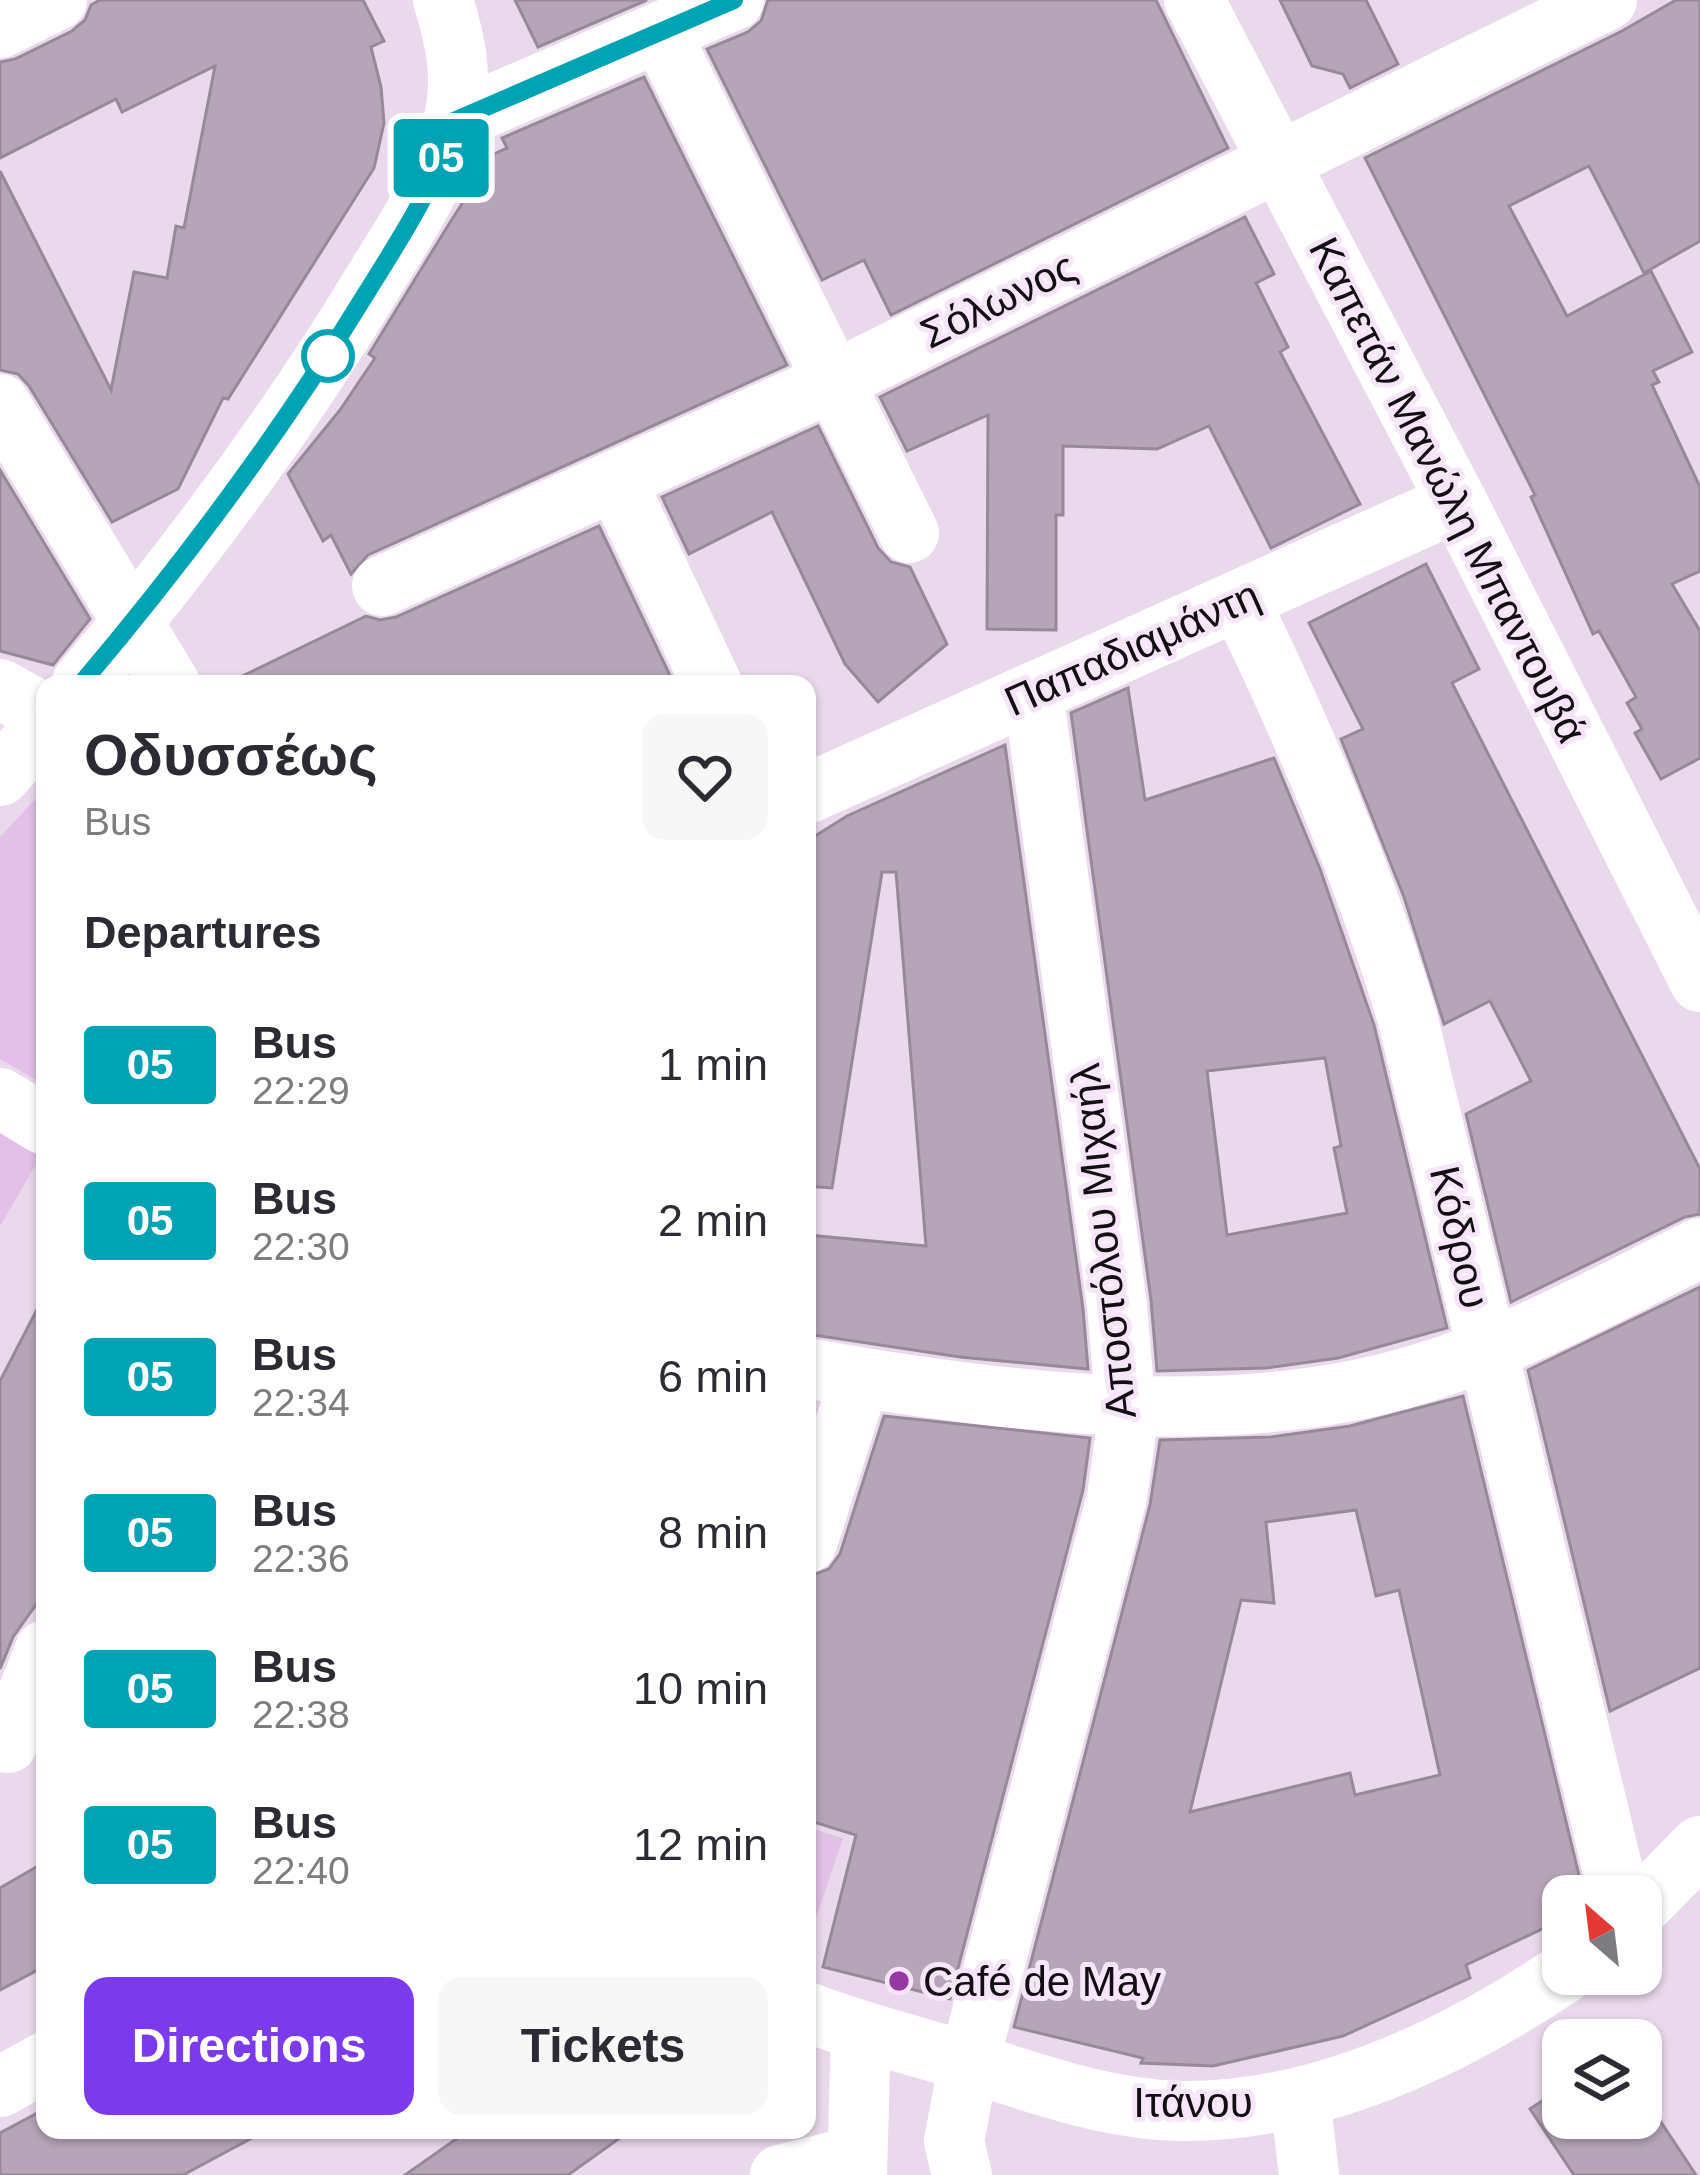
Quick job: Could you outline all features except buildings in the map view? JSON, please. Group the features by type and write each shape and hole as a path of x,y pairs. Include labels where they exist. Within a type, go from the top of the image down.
{"street":[{"path":"0,28 57,0"},
{"path":"89,675 274,438 416,211 454,121 459,67 442,0"},
{"path":"454,121 734,0"},
{"name":"Καπετάν Μανώλη Μπαντουβά","path":"1193,0 1457,502 1700,982"},
{"name":"Σόλωνος","path":"382,586 832,382 1606,0"},
{"path":"661,34 909,532"},
{"path":"0,404 165,675"},
{"path":"616,481 708,675"},
{"name":"Παπαδιαμάντη","path":"816,790 1457,502"},
{"name":"Κόδρου","path":"1239,600 1308,741 1384,940 1423,1079 1614,1875"},
{"path":"0,689 36,710"},
{"name":"Αποστόλου Μιχαήλ","path":"962,2175 954,2141 969,2062 1117,1497 1125,1449 1117,1305 1033,692"},
{"path":"0,776 36,736"},
{"path":"0,1098 36,1120"},
{"path":"816,1484 833,1373 1126,1406 1225,1406 1342,1392 1414,1376 1488,1350 1700,1248"},
{"path":"18,1746 36,1682"},
{"path":"1662,1885 1700,1846"},
{"name":"Ιτάνου","path":"834,2021 1028,2083 1147,2109 1183,2111 1300,2097 1444,2044 1542,1986"},
{"path":"780,2175 857,2166 834,2021"},
{"path":"0,2087 36,2067"},
{"path":"1300,2097 1309,2175"}],"shaded area":[{"path":"36,799 36,1080 0,1059 0,837"},
{"path":"0,1131 36,1151 36,1164 0,1226"},
{"path":"816,1830 843,1838 816,1918"}],"bus line":[{"name":"05","path":"88,675 274,438 416,211 454,121 734,0"}],"place":[{"name":"Café de May","path":"899,1981"}]}
